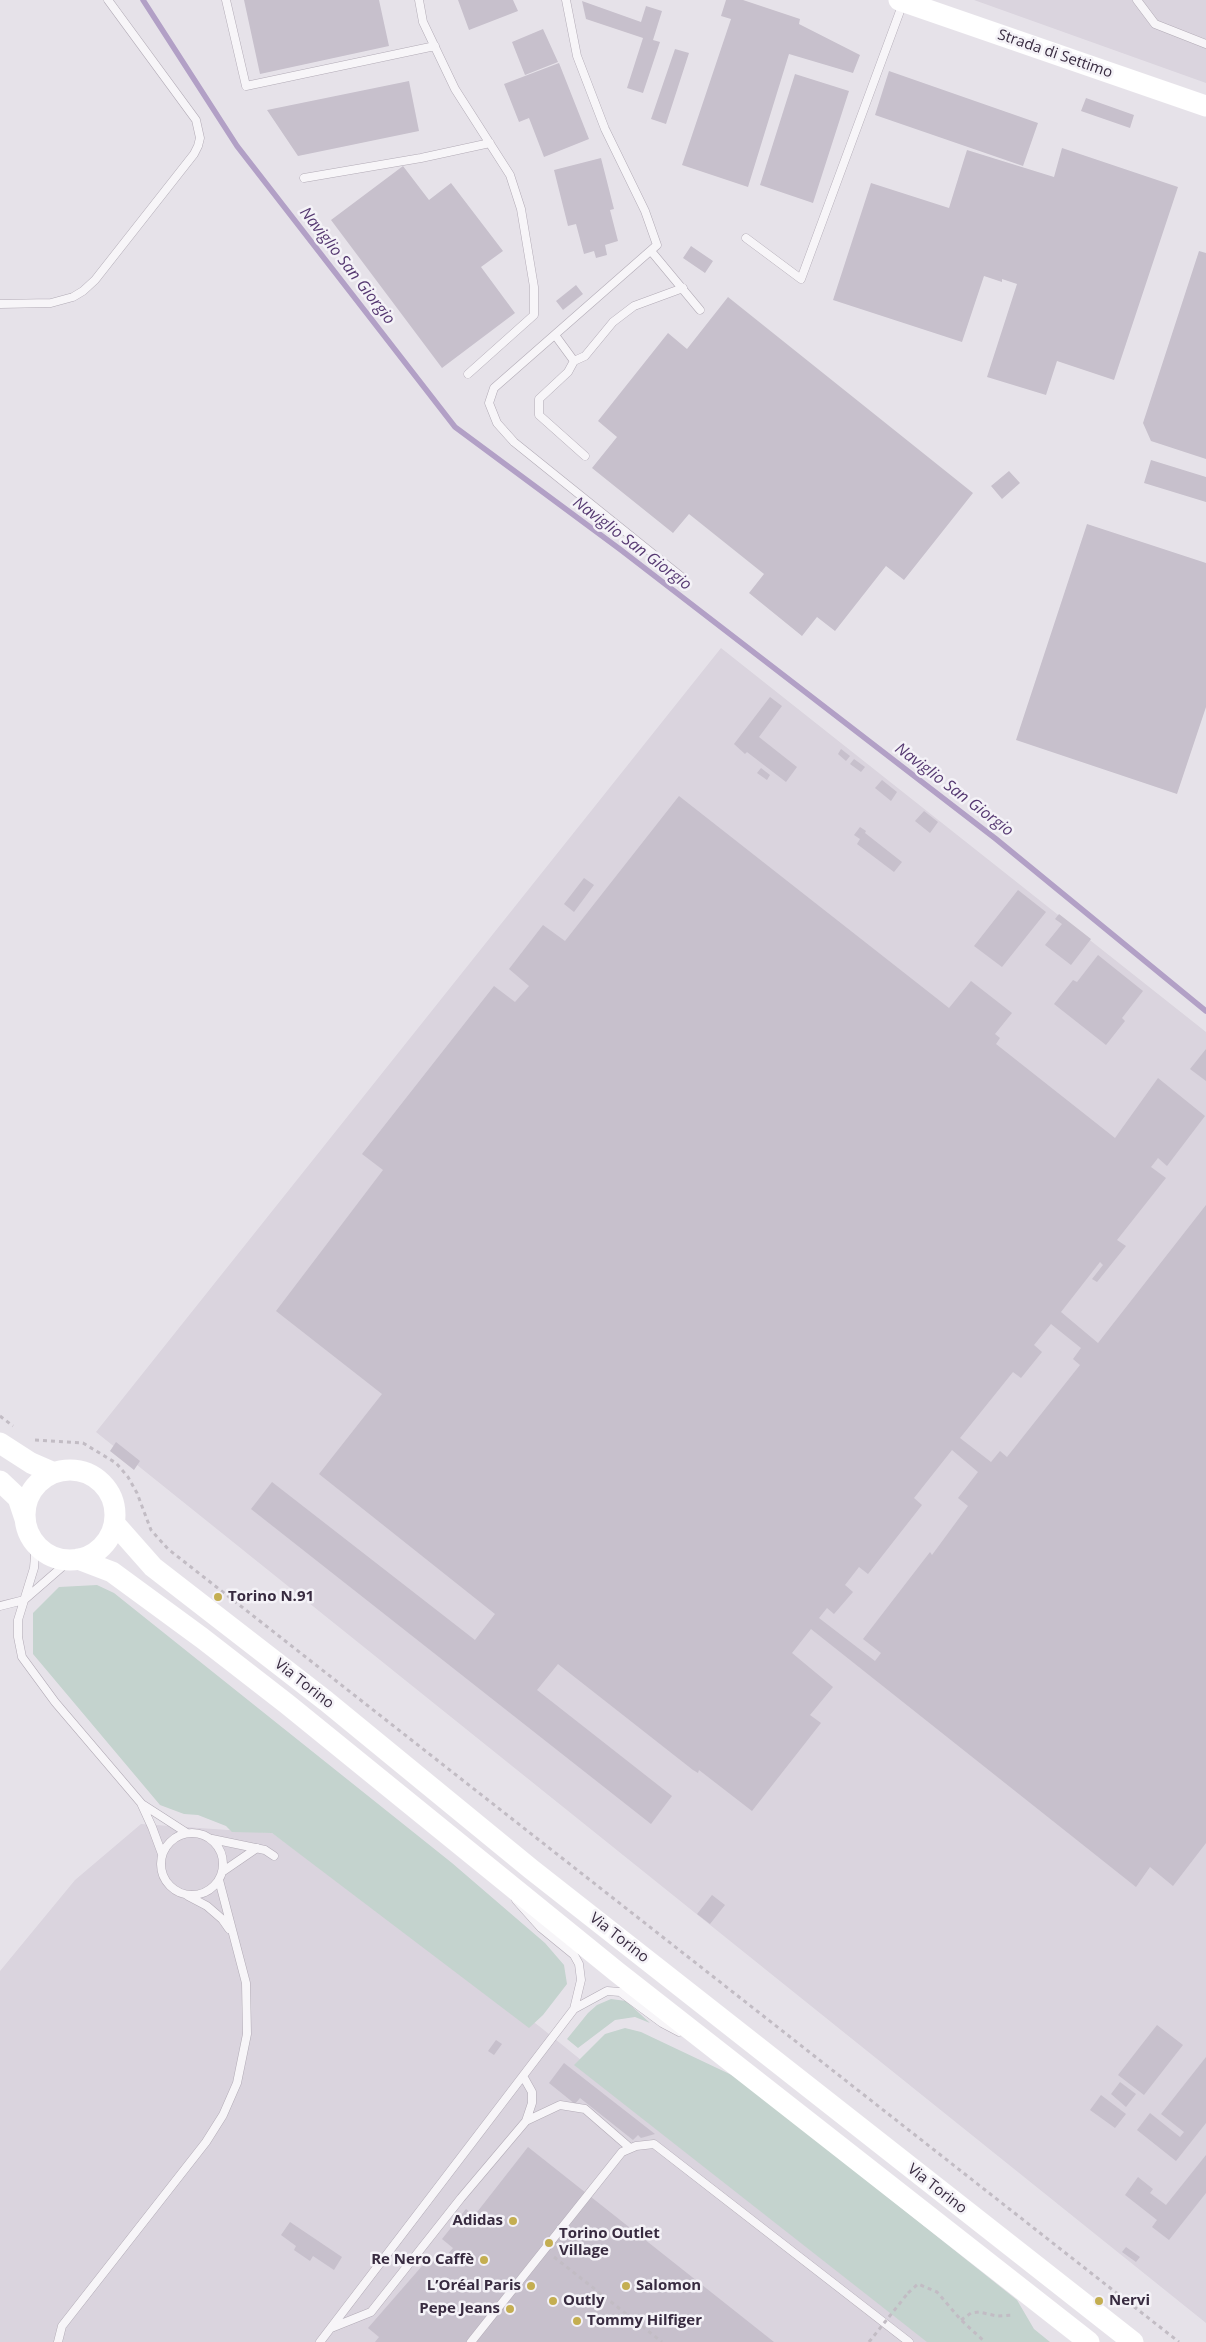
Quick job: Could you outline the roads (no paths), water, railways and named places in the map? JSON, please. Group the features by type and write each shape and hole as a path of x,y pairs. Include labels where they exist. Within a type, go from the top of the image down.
{"main road":[{"name":"Strada di Settimo","path":"901,1 1206,106"},
{"path":"0,1443 31,1463 54,1473"},
{"path":"0,1480 18,1498 27,1527 42,1550 56,1558 74,1560 94,1554 103,1546 115,1524 114,1505 110,1493 101,1482 81,1471 65,1470 45,1478 31,1492 25,1512 27,1527"},
{"name":"Via Torino","path":"115,1524 153,1567 326,1700 532,1869 1132,2342"},
{"name":"Via Torino","path":"74,1560 112,1572 202,1638 287,1704 504,1882 1089,2342"}],"lane":[{"path":"0,304 51,303 73,298 84,291 101,273 194,154 198,146 200,138 196,120 108,0"},
{"path":"226,0 246,86 435,46"},
{"path":"419,0 423,22 455,89 510,175 521,209 534,287 534,315 468,374"},
{"path":"566,0 577,56 605,129 645,211 657,245 494,388 489,403 497,423 514,442 683,578"},
{"path":"1137,0 1155,24 1206,44"},
{"path":"746,238 802,279 901,1"},
{"path":"304,178 421,158 490,143"},
{"path":"651,250 700,310"},
{"path":"585,456 539,415 539,399 568,372 574,361 585,356 613,322 634,306 683,288"},
{"path":"555,335 574,361"},
{"path":"27,1527 35,1555 34,1568 18,1620 18,1637 22,1657 55,1702 141,1803 162,1854 161,1871 164,1880 177,1892 187,1895 207,1906 222,1919 233,1935"},
{"path":"0,1606 24,1600 74,1560"},
{"path":"141,1803 187,1833"},
{"path":"162,1854 172,1840 187,1833 195,1833 257,1848 274,1856"},
{"path":"58,2342 62,2326 206,2142 223,2115 237,2083 248,2034 248,2008 244,1974 220,1876 222,1857 220,1850 210,1838"},
{"path":"187,1895 202,1894 214,1886 220,1876 257,1848"},
{"path":"320,2342 574,2009 581,1980 581,1971 576,1959 520,1907 504,1882"},
{"path":"574,2009 607,1991 620,1992 662,2023 728,2058"},
{"path":"330,2329 371,2312 461,2198 526,2121 532,2103 532,2092 523,2076"},
{"path":"526,2121 560,2106 585,2109 630,2148"},
{"path":"471,2342 622,2152 630,2148 654,2144 909,2342"}],"waterway":[{"name":"Naviglio San Giorgio","path":"143,0 237,146 455,427 621,550 996,839 1206,1011"}],"place":[{"name":"Torino N.91","path":"218,1597"},
{"name":"Adidas","path":"513,2221"},
{"name":"Torino Outlet Village","path":"549,2243"},
{"name":"Re Nero Caffè","path":"484,2260"},
{"name":"L’Oréal Paris","path":"531,2286"},
{"name":"Salomon","path":"626,2286"},
{"name":"Outly","path":"553,2301"},
{"name":"Nervi","path":"1099,2301"},
{"name":"Pepe Jeans","path":"510,2309"},
{"name":"Tommy Hilfiger","path":"577,2321"}]}
